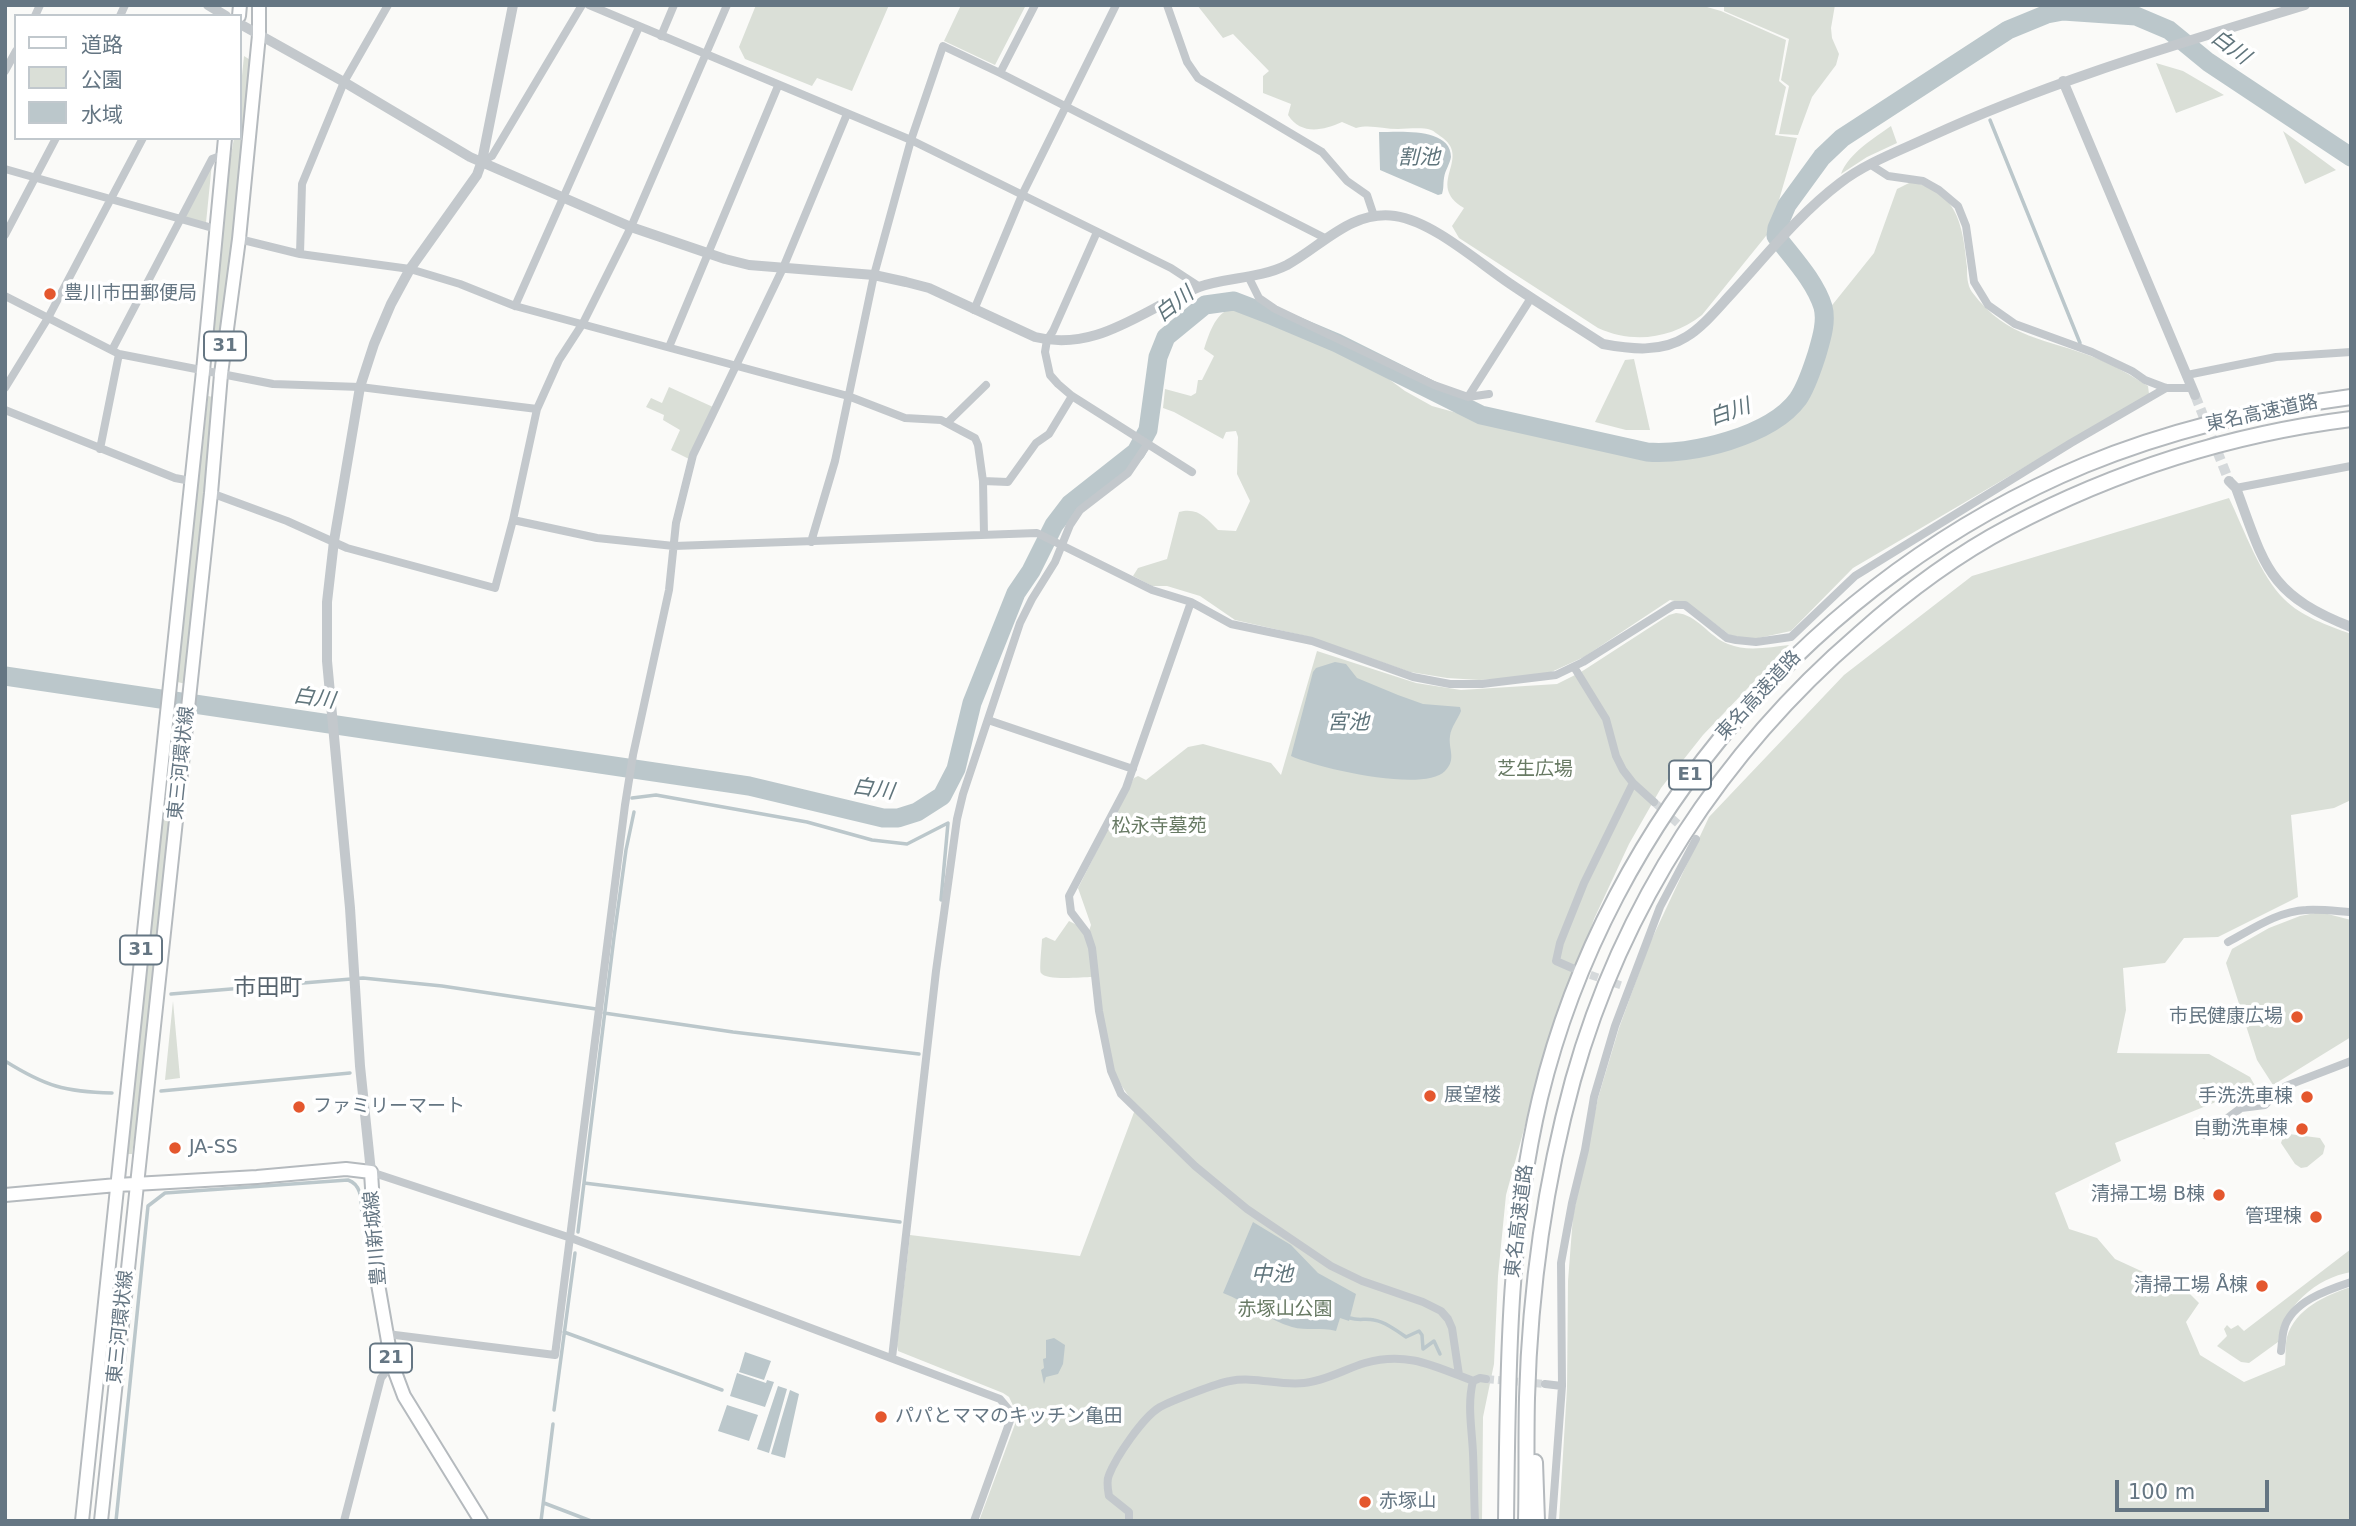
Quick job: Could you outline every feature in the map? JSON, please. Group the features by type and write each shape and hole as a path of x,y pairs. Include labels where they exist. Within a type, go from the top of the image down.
{"highway":[{"name":"東名高速道路","path":"1506,1521 1512,1278 1526,1164 1541,1096 1560,1032 1588,957 1622,887 1685,782 1750,703 1791,660 1881,584 1951,534 1994,509 2085,465 2190,429 2284,406 2351,397"},
{"name":"東名高速道路","path":"1526,1521 1527,1395 1538,1259 1556,1151 1573,1079 1597,1006 1622,944 1652,886 1713,789 1790,698 1882,613 1923,581 2006,529 2093,488 2188,454 2289,429 2351,419"},
{"path":"1527,1395 1533,1433 1537,1521"}],"main road":[{"name":"東三河環状線","path":"101,1521 211,493 221,374 239,239 259,34 259,5"},
{"name":"東三河環状線","path":"82,1521 203,371 225,140"},
{"name":"豊川新城線","path":"5,1195 138,1183 257,1178 346,1169 371,1172 378,1284 393,1364 404,1396 481,1521"}],"street":[{"path":"300,254 302,184 344,82 388,5"},
{"path":"513,5 477,175 410,269 378,334 360,387 334,541 327,602 327,661 371,1172 571,1238 1000,1399 1010,1411 1011,1418 974,1521"},
{"path":"482,161 492,156 582,5"},
{"path":"589,5 911,140 1171,268 1200,287"},
{"path":"610,15 614,5"},
{"path":"661,36 674,5"},
{"path":"211,493 347,548 495,588 537,409 559,360 583,323 631,228 727,5"},
{"path":"1000,73 1035,5"},
{"path":"974,310 1022,195 1116,5"},
{"path":"1167,5 1187,62 1198,78 1322,152 1347,181 1367,195 1374,216"},
{"path":"242,25 470,157 631,228 749,265 874,275 929,288 1047,340 1066,342 1099,335 1200,287 1249,278 1284,267 1354,221 1374,216 1395,216 1419,222 1603,344 1633,349 1662,346 1685,338 1708,319 1790,231 1838,185 1871,164 1963,121 2063,81 2305,5"},
{"path":"515,306 639,27"},
{"path":"811,542 835,461 874,275 911,140 943,46 1325,238"},
{"path":"5,71 14,55"},
{"path":"1871,164 1888,176 1923,181 1958,206 1969,244 1972,276 1988,305 2027,330 2058,338 2092,352 2145,380 2166,388 2193,391 2063,81"},
{"path":"669,347 778,86"},
{"path":"387,1334 555,1355 632,759 669,590 676,523 694,455 783,268 847,114"},
{"path":"5,235 55,140"},
{"path":"5,388 48,318 142,140"},
{"path":"100,449 116,352 212,159 223,155"},
{"path":"5,169 216,229"},
{"path":"1097,232 1047,340 1045,352 1050,375 1072,396 1192,472"},
{"path":"239,239 300,254 410,269 460,284 515,306 848,396 905,418 932,418 947,423 975,439 983,481 984,535"},
{"path":"1249,278 1259,298 1275,309 1434,385 1468,397 1489,394"},
{"path":"5,296 116,352 203,371 273,384 360,387 537,409"},
{"path":"1468,397 1531,298"},
{"path":"2187,375 2276,357 2351,352"},
{"path":"947,423 986,384"},
{"path":"513,520 597,538 674,546 1037,533 1152,590 1191,602 1231,624 1312,640 1428,681 1482,684 1556,675 1574,667 1674,605 1685,606 1727,638 1756,642 1791,637 1855,576 2166,388"},
{"path":"983,481 1008,482 1036,443 1049,434 1072,396"},
{"path":"5,410 175,478 191,481"},
{"path":"892,1358 917,1125 957,819 1020,623 1032,599 1055,562 1060,545 1080,510 1128,473 1147,445"},
{"path":"2351,466 2232,484 2260,552 2278,584 2309,608 2351,627"},
{"path":"1191,602 1126,788 1069,896 1071,912 1087,933 1092,948 1099,1012 1111,1071 1121,1094 1195,1166 1247,1209 1331,1266 1362,1281 1423,1301 1441,1311 1452,1328 1459,1375"},
{"path":"1574,667 1606,719 1616,756 1633,783 1654,802"},
{"path":"988,720 1133,769"},
{"path":"1572,968 1556,961 1560,943 1584,883 1633,783"},
{"path":"1552,1521 1562,1386 1561,1263 1594,1097 1626,987 1660,907 1696,839"},
{"path":"2228,942 2269,920 2292,912 2351,912"},
{"path":"2205,1135 2241,1108 2265,1105 2286,1086 2351,1061"},
{"path":"2281,1351 2284,1326 2298,1308 2326,1290 2351,1282"},
{"path":"1129,1521 1129,1512 1109,1496 1107,1478 1135,1432 1158,1408 1228,1381 1253,1379 1292,1384 1308,1383 1389,1358 1406,1358 1427,1363 1473,1381 1486,1379"},
{"path":"344,1521 381,1378 393,1364"},
{"path":"1473,1381 1469,1422 1473,1450 1475,1521"},
{"path":"1545,1384 1562,1386"}],"green space":[{"path":"756,5 889,5 852,91 817,78 812,86 745,59 739,47"},
{"path":"961,5 1026,5 995,65 944,41"},
{"path":"1197,5 1700,5 1721,11 1786,40 1779,81 1786,87 1775,135 1797,138 1770,231 1702,315 1690,323 1665,334 1638,337 1598,328 1459,238 1452,226 1464,208 1453,199 1448,190 1452,153 1449,144 1440,136 1427,129 1366,126 1356,128 1342,122 1320,129 1299,126 1288,115 1291,104 1263,93 1263,76 1269,71 1233,34 1223,38"},
{"path":"1724,5 1835,5 1831,28 1839,54 1836,65 1812,97 1798,135 1779,134 1789,86 1781,80 1789,39 1724,11"},
{"path":"244,56 252,61 234,236 217,349 210,347 229,167 234,140 242,140"},
{"path":"2156,63 2183,71 2224,95 2176,113"},
{"path":"1891,126 1897,143 1867,157 1841,174 1855,153"},
{"path":"2283,131 2336,170 2305,184"},
{"path":"212,163 206,223 184,217"},
{"path":"1911,182 1939,193 1955,212 1963,238 1969,286 1986,308 2000,320 2029,336 2116,367 2148,386 2149,394 1853,568 1791,631 1754,639 1731,636 1689,604 1670,600 1584,657 1547,674 1511,679 1447,678 1410,672 1310,637 1235,620 1200,596 1167,586 1152,586 1133,576 1138,568 1167,559 1179,512 1197,512 1218,530 1236,531 1250,501 1237,474 1236,431 1226,432 1223,439 1163,408 1165,389 1191,396 1196,393 1198,380 1202,380 1214,356 1204,349 1209,334 1216,320 1226,311 1241,309 1334,345 1360,358 1405,391 1432,406 1486,421 1551,432 1668,460 1712,450 1770,426 1799,400 1817,356 1825,314 1874,253 1897,189"},
{"path":"1634,359 1650,430 1626,430 1595,422 1625,360"},
{"path":"669,387 713,407 689,459 671,450 680,430 663,420 664,415 646,407 651,398 662,403"},
{"path":"208,396 217,398 186,684 173,681 191,508 203,443"},
{"path":"2229,498 2260,565 2284,599 2307,616 2351,634 2351,800 2334,808 2291,815 2298,897 2218,937 2184,938 2165,963 2123,968 2126,1010 2117,1053 2209,1054 2250,1077 2264,1101 2238,1093 2115,1143 2121,1161 2055,1193 2069,1229 2097,1238 2115,1259 2189,1293 2199,1303 2186,1322 2200,1355 2244,1382 2285,1365 2287,1337 2297,1318 2313,1304 2351,1287 2351,1521 1559,1521 1573,1216 1598,1098 1619,1028 1649,945 1709,817 1844,675 1972,576"},
{"name":"赤塚山公園","path":"1676,613 1690,617 1721,641 1735,646 1759,648 1789,645 1703,735 1661,788 1629,844 1594,919 1529,1111 1506,1195 1498,1276 1494,1364 1483,1417 1482,1521 979,1521 1018,1416 1009,1397 1003,1393 898,1351 910,1235 1080,1256 1136,1107 1113,1069 1092,977 1057,978 1041,973 1042,939 1046,937 1055,941 1069,921 1089,931 1091,925 1078,888 1134,778 1138,776 1146,780 1188,747 1203,744 1271,763 1281,775 1317,651 1416,683 1461,690 1557,684"},
{"path":"171,713 182,715 149,1041 132,1154 123,1154"},
{"name":"市民健康広場","path":"2320,912 2351,920 2351,1037 2273,1085 2257,1060 2226,963 2232,949 2269,928 2300,916"},
{"path":"173,1001 180,1078 165,1080"},
{"path":"2289,1134 2320,1138 2325,1146 2323,1154 2307,1167 2301,1168 2295,1164 2281,1143 2283,1137"},
{"path":"2351,1249 2351,1272 2326,1281 2303,1296 2287,1317 2278,1342 2249,1363 2241,1362 2217,1346 2227,1336 2224,1329 2227,1325 2231,1329 2238,1325 2244,1331"}],"water":[{"name":"割池","path":"1379,132 1422,133 1443,140 1449,147 1451,157 1442,194 1438,195 1380,170"},
{"name":"宮池","path":"1335,662 1346,664 1357,678 1423,704 1460,707 1461,711 1450,736 1449,767 1433,777 1416,780 1394,779 1346,772 1291,756 1313,672 1316,668"},
{"name":"中池","path":"1253,1222 1291,1245 1318,1273 1356,1294 1349,1321 1340,1318 1336,1331 1292,1327 1223,1293"},
{"path":"1054,1338 1065,1345 1063,1364 1058,1374 1046,1377 1044,1384 1041,1370 1044,1368 1043,1359 1046,1358 1046,1340"},
{"path":"745,1352 771,1361 764,1380 739,1372"},
{"path":"737,1373 766,1383 767,1380 774,1382 765,1407 730,1396"},
{"path":"778,1386 787,1389 769,1453 757,1449"},
{"path":"790,1390 799,1394 785,1458 771,1454"},
{"path":"727,1405 758,1415 749,1441 718,1431"}],"waterway":[{"name":"白川","path":"5,676 749,786 883,818 898,818 917,812 942,796 956,769 972,703 1016,593 1031,571 1054,525 1070,504 1136,452 1148,430 1158,357 1166,337 1205,305 1234,301 1273,316 1337,343 1481,415 1647,452 1685,451 1750,433 1786,412 1804,389 1822,337 1823,307 1809,279 1776,236 1787,205 1822,157 1842,138 2008,30 2047,14 2063,11 2136,16 2169,30 2208,62 2351,157"},
{"path":"1990,120 2080,343"},
{"path":"632,798 656,795 807,822 872,840 907,844 948,823 941,900"},
{"path":"578,1232 614,937 634,812"},
{"path":"171,994 363,978 442,986 596,1009"},
{"path":"604,1013 733,1032 919,1054"},
{"path":"5,1061 56,1086 112,1093"},
{"path":"161,1091 350,1073"},
{"path":"116,1521 148,1206 165,1193 348,1180 359,1190 362,1217"},
{"path":"584,1183 900,1222"},
{"path":"554,1410 575,1253"},
{"path":"1350,1318 1378,1321 1406,1337 1419,1331 1423,1349 1434,1341 1440,1354"},
{"path":"564,1332 722,1390"},
{"path":"541,1521 553,1424"},
{"path":"544,1503 591,1521"}],"tunnel":[{"path":"2195,395 2229,481"},
{"path":"1654,802 1688,833"},
{"path":"1579,971 1623,986"},
{"path":"1486,1379 1545,1384"}],"place":[{"name":"豊川市田郵便局","path":"50,294"},
{"name":"市民健康広場","path":"2297,1017"},
{"name":"展望楼","path":"1430,1096"},
{"name":"手洗洗車棟","path":"2307,1097"},
{"name":"ファミリーマート","path":"299,1107"},
{"name":"自動洗車棟","path":"2302,1129"},
{"name":"JA-SS","path":"175,1148"},
{"name":"清掃工場 B棟","path":"2219,1195"},
{"name":"管理棟","path":"2316,1217"},
{"name":"清掃工場 Å棟","path":"2262,1286"},
{"name":"パパとママのキッチン亀田","path":"881,1417"},
{"name":"赤塚山","path":"1365,1502"}],"district":[{"name":"市田町","path":"268,989"}],"park label":[{"name":"芝生広場","path":"1535,770"},
{"name":"松永寺墓苑","path":"1159,827"}]}
